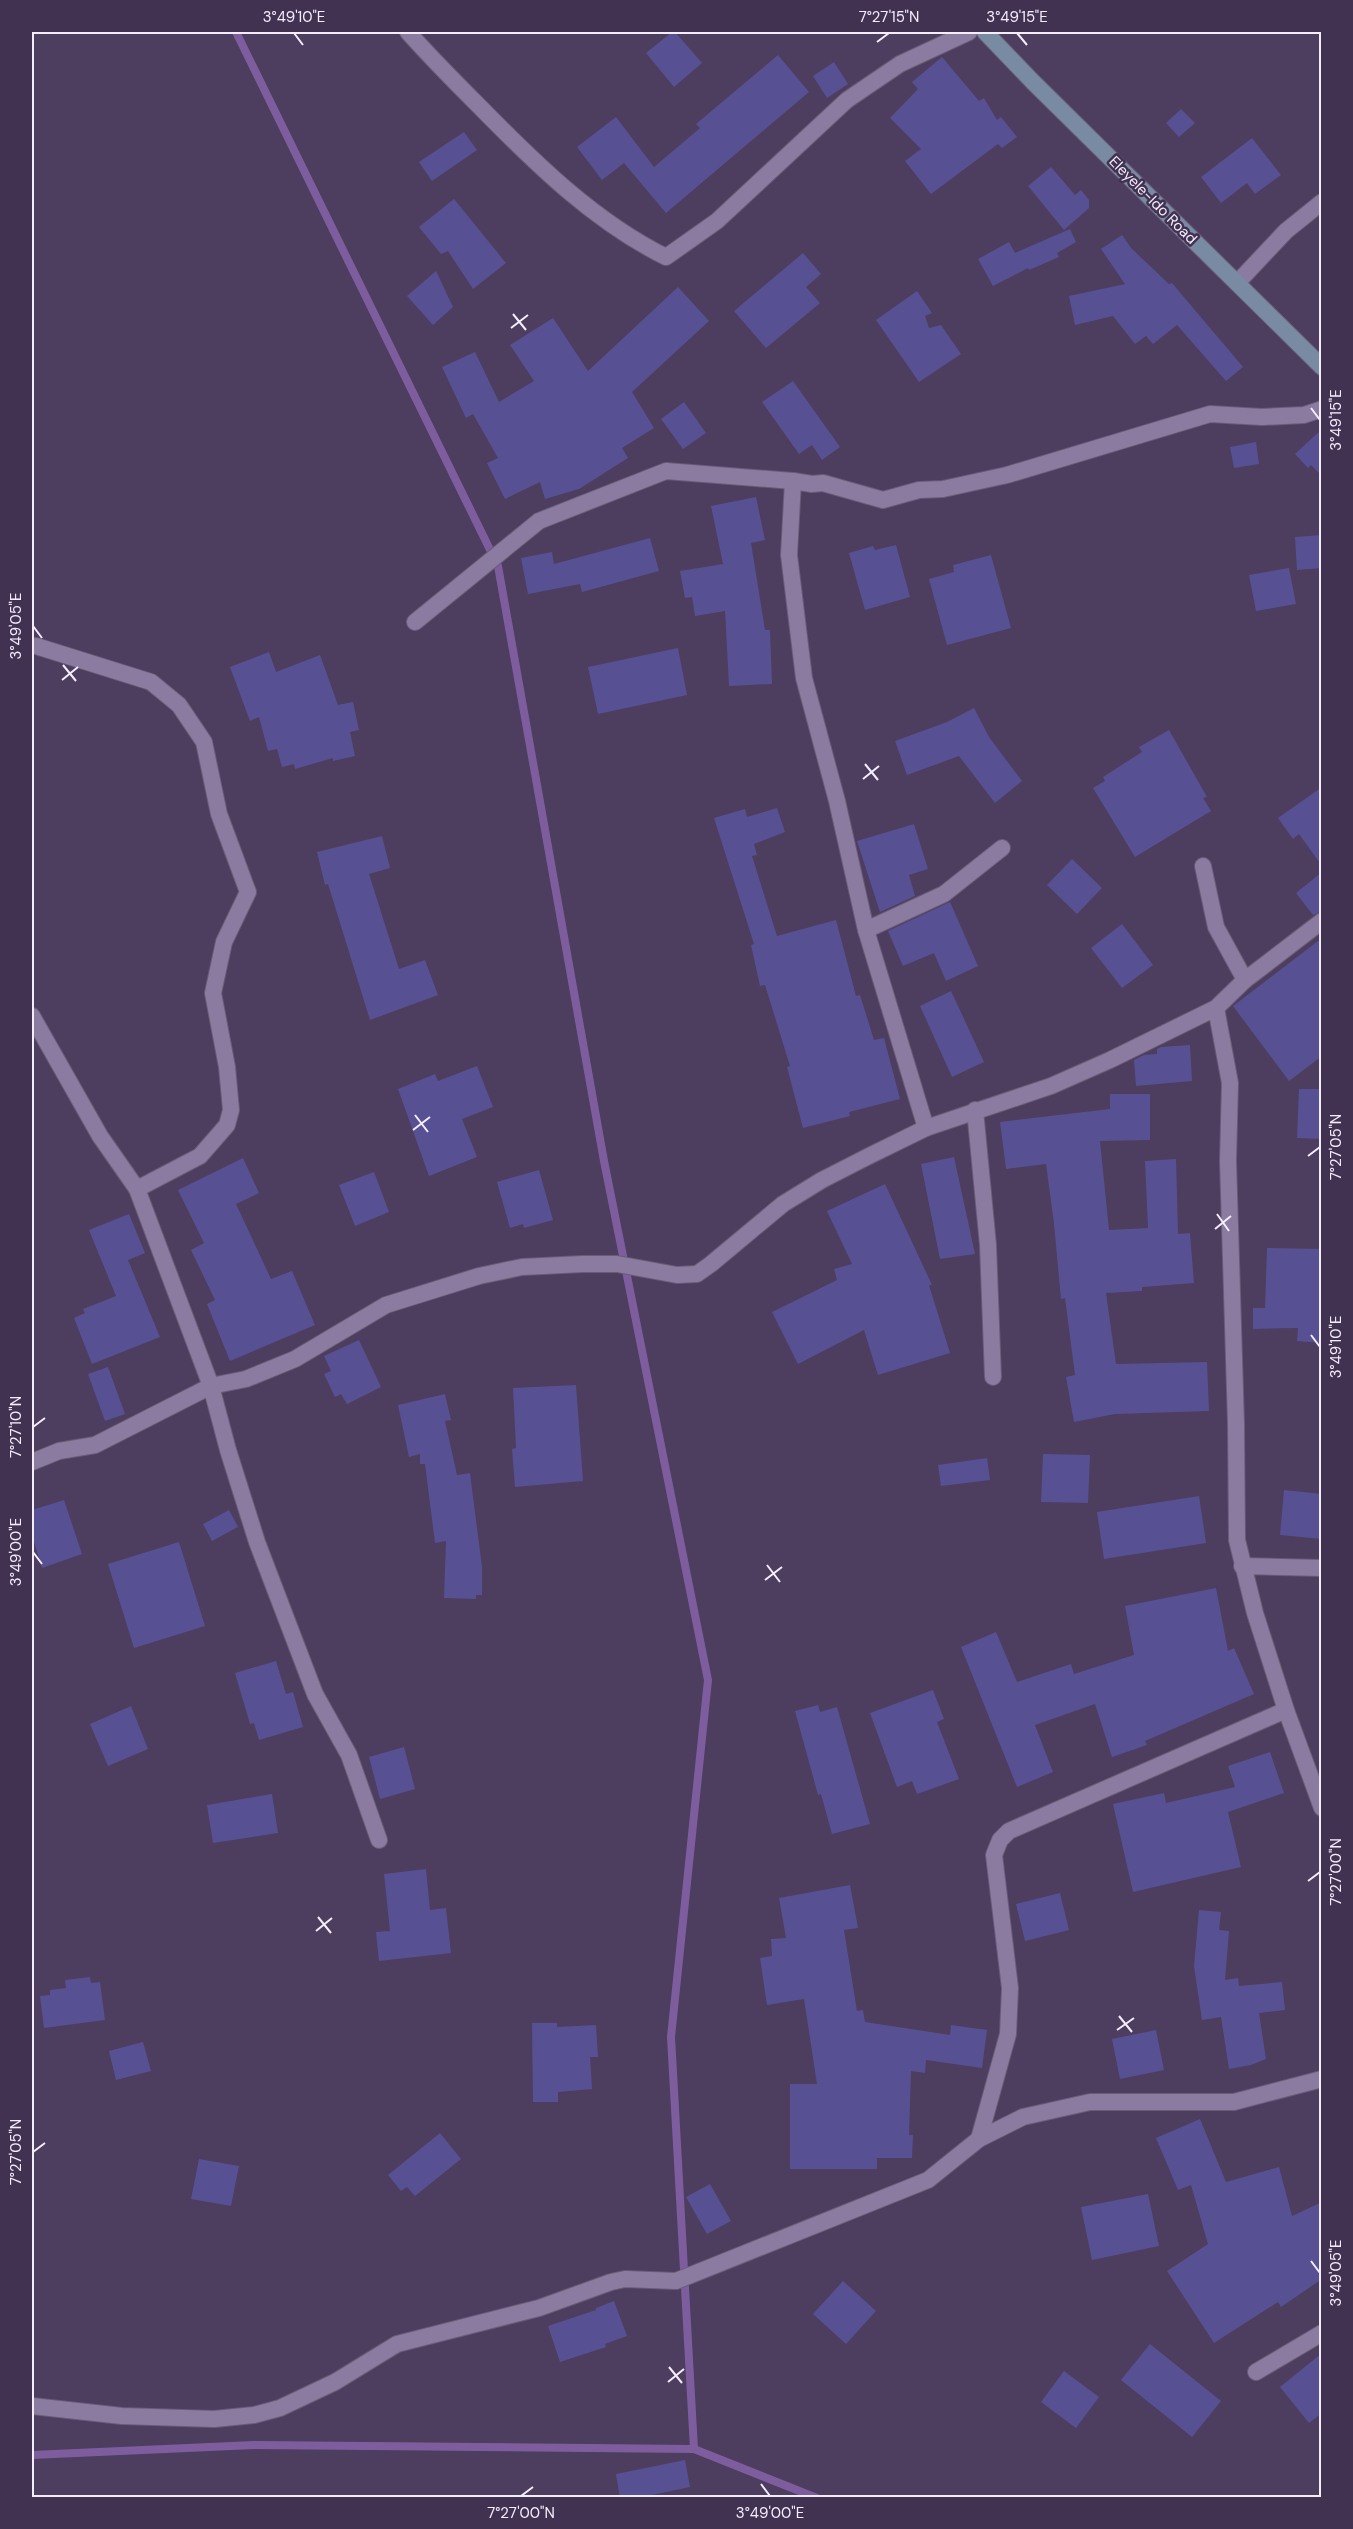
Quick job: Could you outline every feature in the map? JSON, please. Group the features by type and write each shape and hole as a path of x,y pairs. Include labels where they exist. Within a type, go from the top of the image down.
{"main road":[{"name":"Eleyele-Ido Road","path":"985,32 1322,367"}],"street":[{"path":"408,32 512,140 554,178 635,242 666,257 717,221 847,100 900,64 969,32"},
{"path":"1237,283 1286,231 1322,202"},
{"path":"415,622 539,521 666,471 812,484 823,483 883,500 918,490 943,489 1007,475 1210,414 1262,417 1304,415 1322,409"},
{"path":"793,482 789,555 804,678 837,801 866,930 926,1128"},
{"path":"36,646 151,682 179,705 204,742 219,814 248,892 224,942 213,993 227,1068 231,1110 227,1125 200,1156 137,1189"},
{"path":"866,930 944,894 1002,848"},
{"path":"1203,866 1216,927 1245,980"},
{"path":"32,1462 59,1451 95,1444 211,1386 246,1378 295,1359 387,1305 479,1276 522,1267 583,1263 618,1264 677,1275 697,1274 783,1204 822,1180 926,1128 1051,1086 1216,1008 1245,980 1322,921"},
{"path":"1216,1008 1230,1083 1228,1161 1236,1424 1236,1540 1286,1710 1322,1808"},
{"path":"32,1017 100,1136 137,1189 211,1386 257,1542 315,1694 349,1755 379,1840"},
{"path":"975,1110 988,1245 993,1377"},
{"path":"1242,1566 1322,1568"},
{"path":"979,2139 1008,2034 1010,1988 994,1855 1000,1840 1009,1831 1286,1710"},
{"path":"32,2406 122,2416 214,2419 254,2415 280,2408 335,2382 397,2344 539,2308 611,2282 625,2279 676,2281 928,2180 979,2139 1023,2117 1090,2102 1234,2102 1322,2079"},
{"path":"1256,2372 1322,2333"}],"building":[{"path":"675,32 702,63 674,87 646,53"},
{"path":"778,55 809,92 666,213 624,163 602,180 577,147 616,117 654,167 700,128 696,124"},
{"path":"942,57 979,101 984,98 997,120 1001,117 1017,137 1002,148 998,144 931,194 905,161 921,149 890,118 918,89 912,82"},
{"path":"834,62 848,84 827,98 813,76"},
{"path":"1181,109 1195,123 1179,137 1166,123"},
{"path":"464,132 477,150 432,181 419,162"},
{"path":"1252,138 1281,175 1255,194 1247,183 1221,203 1201,177"},
{"path":"1051,167 1075,195 1081,190 1089,200 1089,208 1064,230 1028,186"},
{"path":"454,199 506,263 473,289 448,251 441,254 419,227"},
{"path":"1070,229 1076,242 1057,253 1059,257 1029,270 1028,268 993,286 978,259 1009,242 1015,253"},
{"path":"1122,235 1131,248 1169,284 1172,283 1243,367 1226,381 1177,325 1153,344 1146,336 1135,344 1113,316 1075,325 1069,296 1125,284 1101,249"},
{"path":"803,253 821,274 806,287 820,303 766,348 734,311"},
{"path":"436,271 453,307 433,325 407,296"},
{"path":"678,287 709,321 632,392 654,428 622,448 628,458 579,489 545,499 540,482 505,499 487,463 498,458 473,414 466,418 442,367 475,352 499,402 534,381 510,345 553,318 588,371"},
{"path":"917,291 932,313 925,316 929,328 941,325 961,354 919,382 876,320"},
{"path":"793,381 840,447 822,460 812,445 799,454 762,402"},
{"path":"684,402 706,433 683,449 661,419"},
{"path":"1322,429 1322,476 1311,465 1308,468 1295,454"},
{"path":"1256,442 1259,464 1234,468 1230,447"},
{"path":"756,497 765,540 751,543 765,630 770,630 772,684 729,686 725,611 695,616 692,597 685,598 680,571 723,564 711,506"},
{"path":"1322,535 1322,568 1297,570 1295,537"},
{"path":"650,538 659,571 582,592 580,584 528,594 521,558 552,552 554,564"},
{"path":"896,545 910,597 865,610 849,553 873,546 875,550"},
{"path":"991,555 1011,628 947,645 929,579 954,572 953,565"},
{"path":"1289,568 1296,604 1256,611 1249,575"},
{"path":"678,648 687,695 598,714 588,667"},
{"path":"269,652 276,672 320,655 338,705 353,702 359,730 350,732 355,756 333,761 333,758 295,769 294,764 282,767 277,749 268,751 259,717 250,721 230,667"},
{"path":"974,708 989,737 1022,781 995,803 959,756 907,775 895,741 947,722"},
{"path":"1169,730 1207,797 1203,798 1211,811 1135,857 1093,788 1105,781 1103,777 1142,752 1139,747"},
{"path":"1322,787 1322,866 1299,834 1293,839 1278,818"},
{"path":"777,808 785,832 754,844 757,855 752,856 777,936 836,920 856,996 860,995 874,1040 884,1038 900,1099 849,1112 850,1116 803,1128 787,1067 790,1066 765,985 760,986 751,945 754,944 714,818 745,809 747,817"},
{"path":"914,824 928,869 909,875 915,896 880,912 857,841"},
{"path":"382,836 390,868 369,874 399,969 425,960 438,995 370,1020 328,884 325,885 317,852"},
{"path":"1072,859 1102,888 1077,914 1047,885"},
{"path":"1322,872 1322,911 1313,915 1296,893"},
{"path":"950,902 978,966 946,981 934,953 903,966 888,931"},
{"path":"1122,924 1153,965 1122,988 1091,948"},
{"path":"1322,938 1322,1056 1289,1081 1233,1006"},
{"path":"951,991 984,1062 952,1077 920,1006"},
{"path":"1190,1045 1192,1081 1136,1086 1134,1060 1144,1055 1157,1054 1157,1049 1161,1047"},
{"path":"477,1066 493,1107 462,1119 477,1157 429,1176 398,1089 435,1074 438,1081"},
{"path":"1299,1089 1322,1089 1322,1139 1297,1138"},
{"path":"1110,1094 1150,1094 1150,1140 1100,1141 1109,1230 1148,1228 1145,1161 1176,1159 1178,1234 1190,1233 1194,1283 1142,1287 1142,1291 1106,1293 1116,1364 1207,1362 1209,1411 1115,1414 1074,1422 1066,1377 1075,1375 1065,1298 1061,1299 1046,1164 1006,1169 1000,1122 1110,1109"},
{"path":"954,1157 975,1254 940,1259 921,1164"},
{"path":"243,1158 259,1193 236,1204 271,1279 292,1271 315,1325 230,1361 207,1304 215,1300 191,1250 204,1243 178,1190"},
{"path":"539,1170 553,1220 524,1228 523,1224 510,1228 497,1182"},
{"path":"374,1172 389,1212 355,1226 339,1185"},
{"path":"885,1184 932,1285 929,1285 950,1353 878,1375 864,1330 798,1364 772,1312 837,1280 834,1269 852,1264 827,1211"},
{"path":"129,1214 145,1253 128,1260 160,1337 92,1364 74,1318 85,1313 83,1309 116,1296 89,1230"},
{"path":"1267,1248 1322,1249 1322,1343 1297,1341 1298,1328 1253,1329 1253,1308 1265,1308"},
{"path":"359,1340 381,1387 347,1404 341,1394 335,1397 324,1374 331,1371 324,1356"},
{"path":"108,1367 125,1414 105,1421 88,1374"},
{"path":"576,1385 583,1481 515,1487 512,1449 516,1448 513,1388"},
{"path":"445,1394 451,1420 445,1421 457,1475 470,1473 482,1567 482,1595 476,1595 476,1599 444,1598 446,1541 435,1543 425,1464 420,1464 420,1454 409,1457 398,1405"},
{"path":"1043,1454 1090,1455 1088,1503 1041,1502"},
{"path":"987,1458 990,1480 941,1486 938,1465"},
{"path":"1284,1490 1322,1494 1322,1539 1280,1535"},
{"path":"1199,1496 1206,1543 1104,1559 1097,1512"},
{"path":"64,1500 82,1554 42,1568 32,1535 32,1510"},
{"path":"229,1510 238,1527 212,1541 203,1524"},
{"path":"179,1542 205,1626 134,1648 108,1564"},
{"path":"1216,1588 1228,1651 1234,1648 1254,1694 1145,1741 1147,1745 1112,1757 1095,1704 1035,1725 1053,1772 1017,1787 961,1647 996,1632 1017,1682 1071,1664 1074,1674 1134,1655 1125,1606"},
{"path":"276,1661 286,1694 293,1692 303,1727 259,1740 254,1723 250,1724 235,1673"},
{"path":"933,1690 944,1719 937,1722 959,1779 917,1794 912,1781 897,1787 870,1713"},
{"path":"818,1705 820,1712 837,1707 870,1824 832,1834 821,1794 818,1795 795,1711"},
{"path":"131,1706 148,1749 108,1766 90,1724"},
{"path":"404,1747 415,1789 380,1799 369,1757"},
{"path":"1270,1752 1284,1793 1228,1812 1241,1867 1133,1892 1113,1804 1164,1793 1166,1803 1235,1787 1228,1766"},
{"path":"272,1794 278,1833 213,1843 207,1805"},
{"path":"426,1869 430,1910 446,1908 451,1953 379,1961 376,1932 390,1931 384,1874"},
{"path":"850,1885 858,1928 844,1930 857,2011 863,2010 865,2022 950,2035 951,2025 987,2030 982,2068 926,2060 925,2073 911,2071 909,2135 913,2135 912,2158 877,2158 877,2169 790,2169 790,2084 817,2084 804,1999 767,2005 760,1958 772,1956 771,1939 786,1938 779,1898"},
{"path":"1060,1893 1069,1930 1025,1941 1016,1904"},
{"path":"1199,1910 1221,1912 1219,1930 1229,1931 1225,1980 1238,1978 1239,1986 1282,1982 1285,2010 1259,2013 1266,2059 1251,2065 1229,2069 1221,2017 1202,2020 1194,1966"},
{"path":"90,1977 91,1983 100,1982 105,2020 44,2028 40,1996 50,1995 50,1990 66,1988 65,1980"},
{"path":"532,2023 557,2023 557,2027 596,2025 598,2057 590,2057 592,2089 558,2092 558,2102 533,2102"},
{"path":"1156,2030 1164,2070 1120,2079 1112,2039"},
{"path":"143,2042 151,2071 116,2080 109,2051"},
{"path":"1200,2119 1226,2182 1279,2167 1292,2216 1322,2202 1322,2279 1281,2307 1278,2302 1214,2343 1167,2271 1208,2244 1191,2185 1178,2190 1156,2138"},
{"path":"440,2133 461,2159 415,2196 407,2187 401,2191 388,2175"},
{"path":"199,2159 239,2166 231,2206 191,2199"},
{"path":"710,2184 731,2221 707,2234 686,2197"},
{"path":"1148,2194 1159,2246 1092,2260 1081,2207"},
{"path":"843,2281 876,2311 846,2344 813,2314"},
{"path":"614,2301 627,2336 605,2344 606,2347 560,2362 548,2326 596,2310"},
{"path":"1150,2344 1221,2401 1192,2437 1121,2380"},
{"path":"1322,2353 1322,2413 1309,2423 1280,2387"},
{"path":"1064,2371 1099,2397 1076,2428 1041,2402"},
{"path":"685,2460 690,2487 638,2498 620,2498 616,2474"}],"waterway":[{"path":"236,32 498,566 604,1161 708,1680 671,2037 694,2449"},
{"path":"32,2455 254,2445 694,2449 817,2498"}]}
